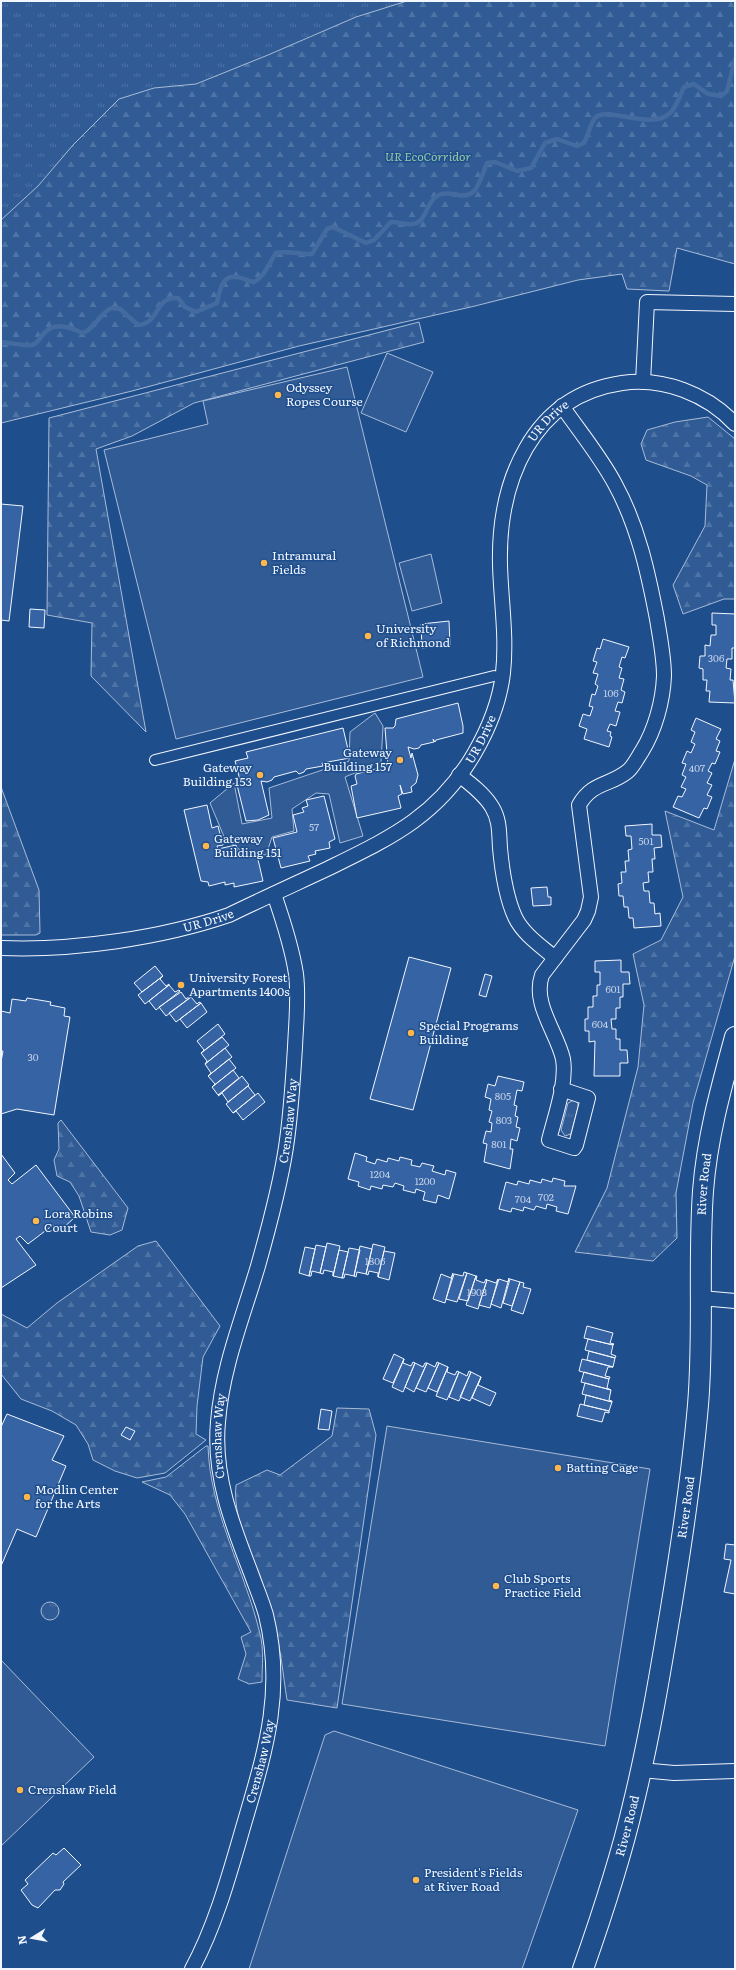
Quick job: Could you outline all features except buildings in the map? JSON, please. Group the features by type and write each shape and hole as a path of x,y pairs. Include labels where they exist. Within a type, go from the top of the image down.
{"main road":[{"name":"River Road","path":"583,1969 616,1872 641,1770 664,1650 691,1472 698,1402 703,1192 707,1152 711,1128 735,1037"}],"street":[{"path":"643,382 647,302 735,304"},
{"name":"UR Drive","path":"1,948 76,945 162,933 208,922 229,915 274,894 399,832 436,804 474,753 491,717 503,674 505,637 500,548 504,515 513,477 520,456 542,424 562,406 592,389 615,384 643,382 661,384 694,394 724,412 735,424"},
{"path":"561,1089 564,1079 563,1059 541,1002 539,989 542,975 584,920 588,911 591,897 579,805 590,790 628,771 642,750 660,704 664,677 662,652 655,608 636,530 626,506 600,458 562,406"},
{"path":"155,760 494,676"},
{"path":"459,775 483,795 492,807 498,819 502,864 515,916 522,928 530,937 555,958"},
{"name":"Crenshaw Way","path":"192,1969 209,1936 222,1900 266,1749 274,1702 275,1670 271,1636 264,1611 227,1507 220,1476 217,1441 218,1423 226,1372 259,1264 280,1183 291,1111 297,993 290,943 274,894"},
{"path":"701,1298 735,1301"},
{"path":"641,1770 674,1773 735,1771"}],"green space":[{"path":"1,1 488,1 1,238"},
{"name":"UR EcoCorridor","path":"407,1 735,1 735,264 677,248 669,291 627,289 622,274 578,280 475,306 299,346 132,391 1,423 1,220 38,186 73,145 119,99 154,88 196,84 356,17"},
{"path":"419,322 424,342 194,403 132,436 96,449 146,732 91,676 92,623 47,615 49,418"},
{"path":"387,353 433,372 406,432 361,413"},
{"name":"Intramural Fields","path":"347,367 423,677 176,739 104,450 208,424 203,401"},
{"path":"708,417 735,439 735,599 724,599 683,614 673,585 705,526 707,485 691,476 646,460 641,444 647,430 675,422"},
{"path":"431,554 442,603 412,611 399,563"},
{"path":"375,713 383,726 381,762 345,777 363,836 340,843 329,794 316,793 292,809 294,831 272,837 266,855 243,852 225,839 210,803 234,783 242,824 272,818 269,788 349,761 350,732"},
{"path":"735,759 735,956 693,1103 676,1193 677,1238 653,1261 575,1252 607,1188 638,1067 644,1005 633,954 661,940 683,897 665,811 714,830"},
{"path":"1,787 39,890 40,933 36,935 1,935"},
{"path":"574,1100 578,1103 578,1107 571,1134 565,1136 561,1130 568,1103"},
{"path":"61,1120 128,1208 122,1230 110,1235 91,1232 79,1196 70,1182 57,1176 54,1160 59,1149 58,1123"},
{"path":"156,1241 220,1326 203,1357 197,1406 196,1434 206,1440 165,1473 137,1478 115,1471 93,1460 88,1444 76,1425 52,1411 21,1399 1,1374 1,1314 27,1328 57,1303 138,1246"},
{"path":"337,1408 369,1409 376,1435 337,1708 287,1700 276,1634 269,1609 249,1555 238,1517 236,1485 267,1470 280,1475 332,1436"},
{"name":"Club Sports Practice Field","path":"387,1426 650,1469 605,1746 342,1704"},
{"path":"208,1446 210,1471 221,1518 254,1610 260,1634 262,1652 262,1682 249,1684 238,1679 246,1654 241,1637 251,1632 185,1514 170,1495 142,1482 166,1477"},
{"path":"50,1602 56,1605 59,1611 56,1617 50,1620 44,1617 41,1611 44,1605"},
{"name":"Crenshaw Field","path":"1,1660 94,1757 1,1846"},
{"name":"President's Fields at River Road","path":"334,1731 578,1810 522,1969 249,1969 325,1735"}],"waterway":[{"path":"1,342 32,345 38,342 41,337 51,328 61,326 83,333 91,328 104,313 112,308 120,309 138,325 150,320 161,305 170,299 178,298 185,307 196,312 217,303 222,286 227,279 231,277 238,277 254,282 264,273 276,253 285,252 312,254 327,229 333,227 366,243 374,240 391,222 407,224 417,223 423,217 430,203 437,196 446,193 466,195 474,191 480,182 487,163 495,162 517,171 531,168 545,143 557,139 577,146 584,143 593,121 601,115 609,114 654,120 671,112 677,104 684,87 694,84 708,94 721,96 727,91 735,59"}],"place":[{"name":"Odyssey Ropes Course","path":"278,395"},
{"name":"Intramural Fields","path":"264,563"},
{"name":"University of Richmond","path":"368,636"},
{"name":"Gateway Building 157","path":"400,760"},
{"name":"Gateway Building 153","path":"260,775"},
{"name":"Gateway Building 151","path":"206,846"},
{"name":"University Forest Apartments 1400s","path":"181,985"},
{"name":"Special Programs Building","path":"411,1033"},
{"name":"Lora Robins Court","path":"36,1221"},
{"name":"Batting Cage","path":"558,1468"},
{"name":"Modlin Center for the Arts","path":"27,1497"},
{"name":"Club Sports Practice Field","path":"496,1586"},
{"name":"Crenshaw Field","path":"20,1790"},
{"name":"President's Fields at River Road","path":"416,1880"}]}
